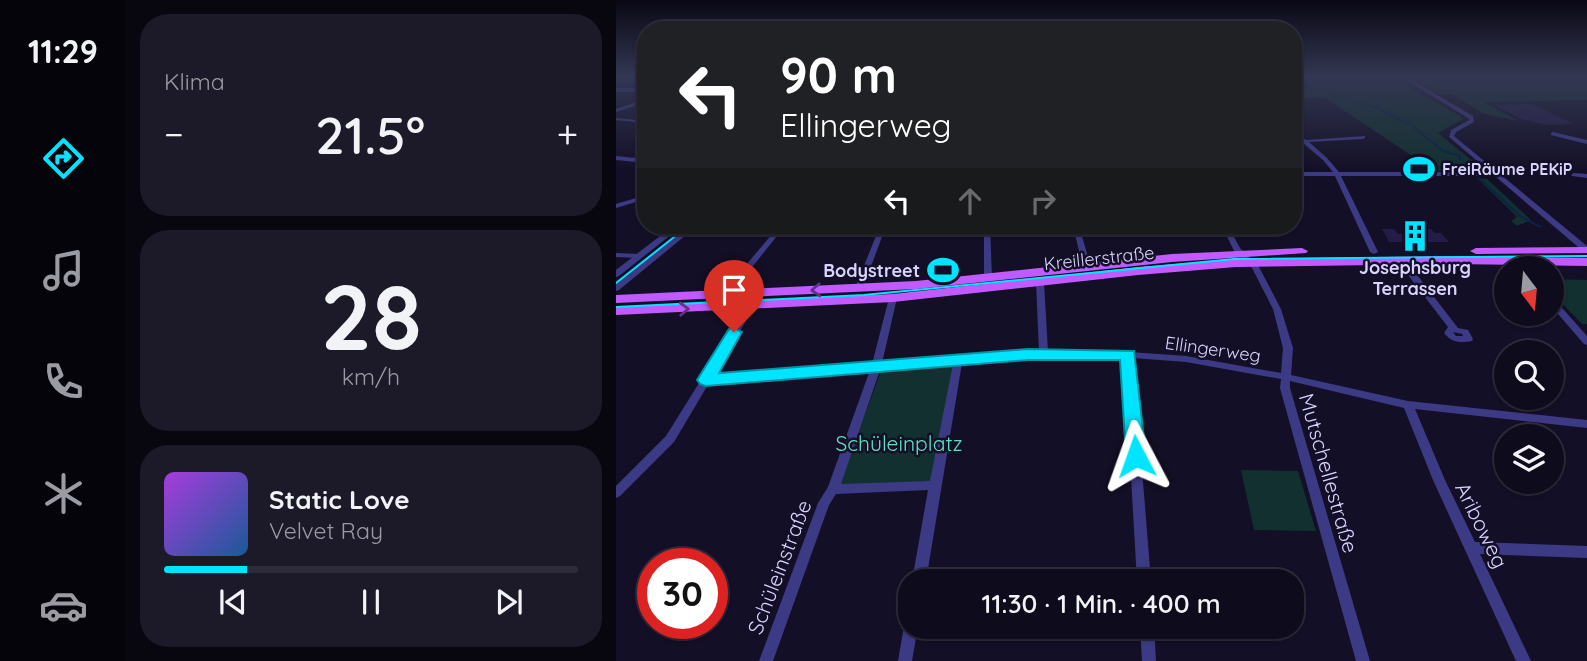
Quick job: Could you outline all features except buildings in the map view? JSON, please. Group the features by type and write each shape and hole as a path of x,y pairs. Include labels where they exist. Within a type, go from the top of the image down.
{"main road":[{"name":"Kreillerstraße","path":"616,299 859,288 1241,253 1587,250"},
{"name":"Kreillerstraße","path":"616,311 893,298 1151,270 1251,263 1401,260 1494,263"},
{"name":"Kreillerstraße","path":"1564,263 1587,262"}],"street":[{"path":"1455,108 1471,117 1472,121 1453,131 1451,136 1587,250"},
{"path":"616,120 637,121"},
{"path":"1302,142 1363,137"},
{"path":"1302,139 1338,174 1374,252"},
{"path":"616,158 637,160"},
{"path":"1302,174 1499,174"},
{"path":"1574,175 1587,176"},
{"path":"617,205 637,199"},
{"path":"616,274 666,235"},
{"path":"616,288 682,235"},
{"path":"726,295 775,235"},
{"path":"859,288 880,235"},
{"path":"987,235 988,278"},
{"path":"1078,235 1087,267"},
{"name":"Mutschellestraße","path":"1230,235 1268,291 1285,332 1288,357 1285,388 1363,661"},
{"path":"616,255 639,256"},
{"path":"1401,260 1454,329"},
{"path":"1040,282 1044,354"},
{"path":"893,298 876,367 833,489 935,485"},
{"path":"616,493 670,439 751,306"},
{"path":"1564,316 1587,342"},
{"name":"Ellingerweg","path":"706,380 1044,354 1128,355 1186,359 1286,377 1408,405 1587,424"},
{"path":"1128,355 1143,569"},
{"path":"921,569 958,360"},
{"name":"Ariboweg","path":"1408,405 1439,480 1524,661"},
{"name":"Schüleinstraße","path":"766,661 824,503 833,489"},
{"path":"1472,548 1587,552"},
{"path":"905,661 909,639"},
{"path":"1148,639 1149,661"}],"green space":[{"path":"1340,108 1446,108 1461,116 1463,119 1438,133 1485,171 1435,171"},
{"path":"1474,108 1494,108 1519,121 1484,114"},
{"path":"1477,178 1487,179 1531,220 1517,226 1511,221 1517,217"},
{"path":"1564,279 1587,280 1587,324 1582,324 1564,305"},
{"name":"Schüleinplatz","path":"958,364 932,485 838,488 881,371"},
{"path":"1241,470 1298,471 1316,531 1254,530"}],"waterway":[{"path":"1377,108 1408,124"},
{"path":"1412,126 1443,151 1460,156 1460,159"},
{"path":"1480,179 1520,216 1540,227"}],"tram line":[{"path":"616,283 677,235"},
{"path":"616,307 864,295 1234,259 1587,256"}],"place":[{"name":"FreiRäume PEKiP","path":"1419,169"},
{"name":"Josephsburg Terrassen","path":"1415,236"},
{"name":"Bodystreet","path":"943,270"}],"route":[{"path":"734,332 706,380 1058,353 1128,355 1136,456"}]}
